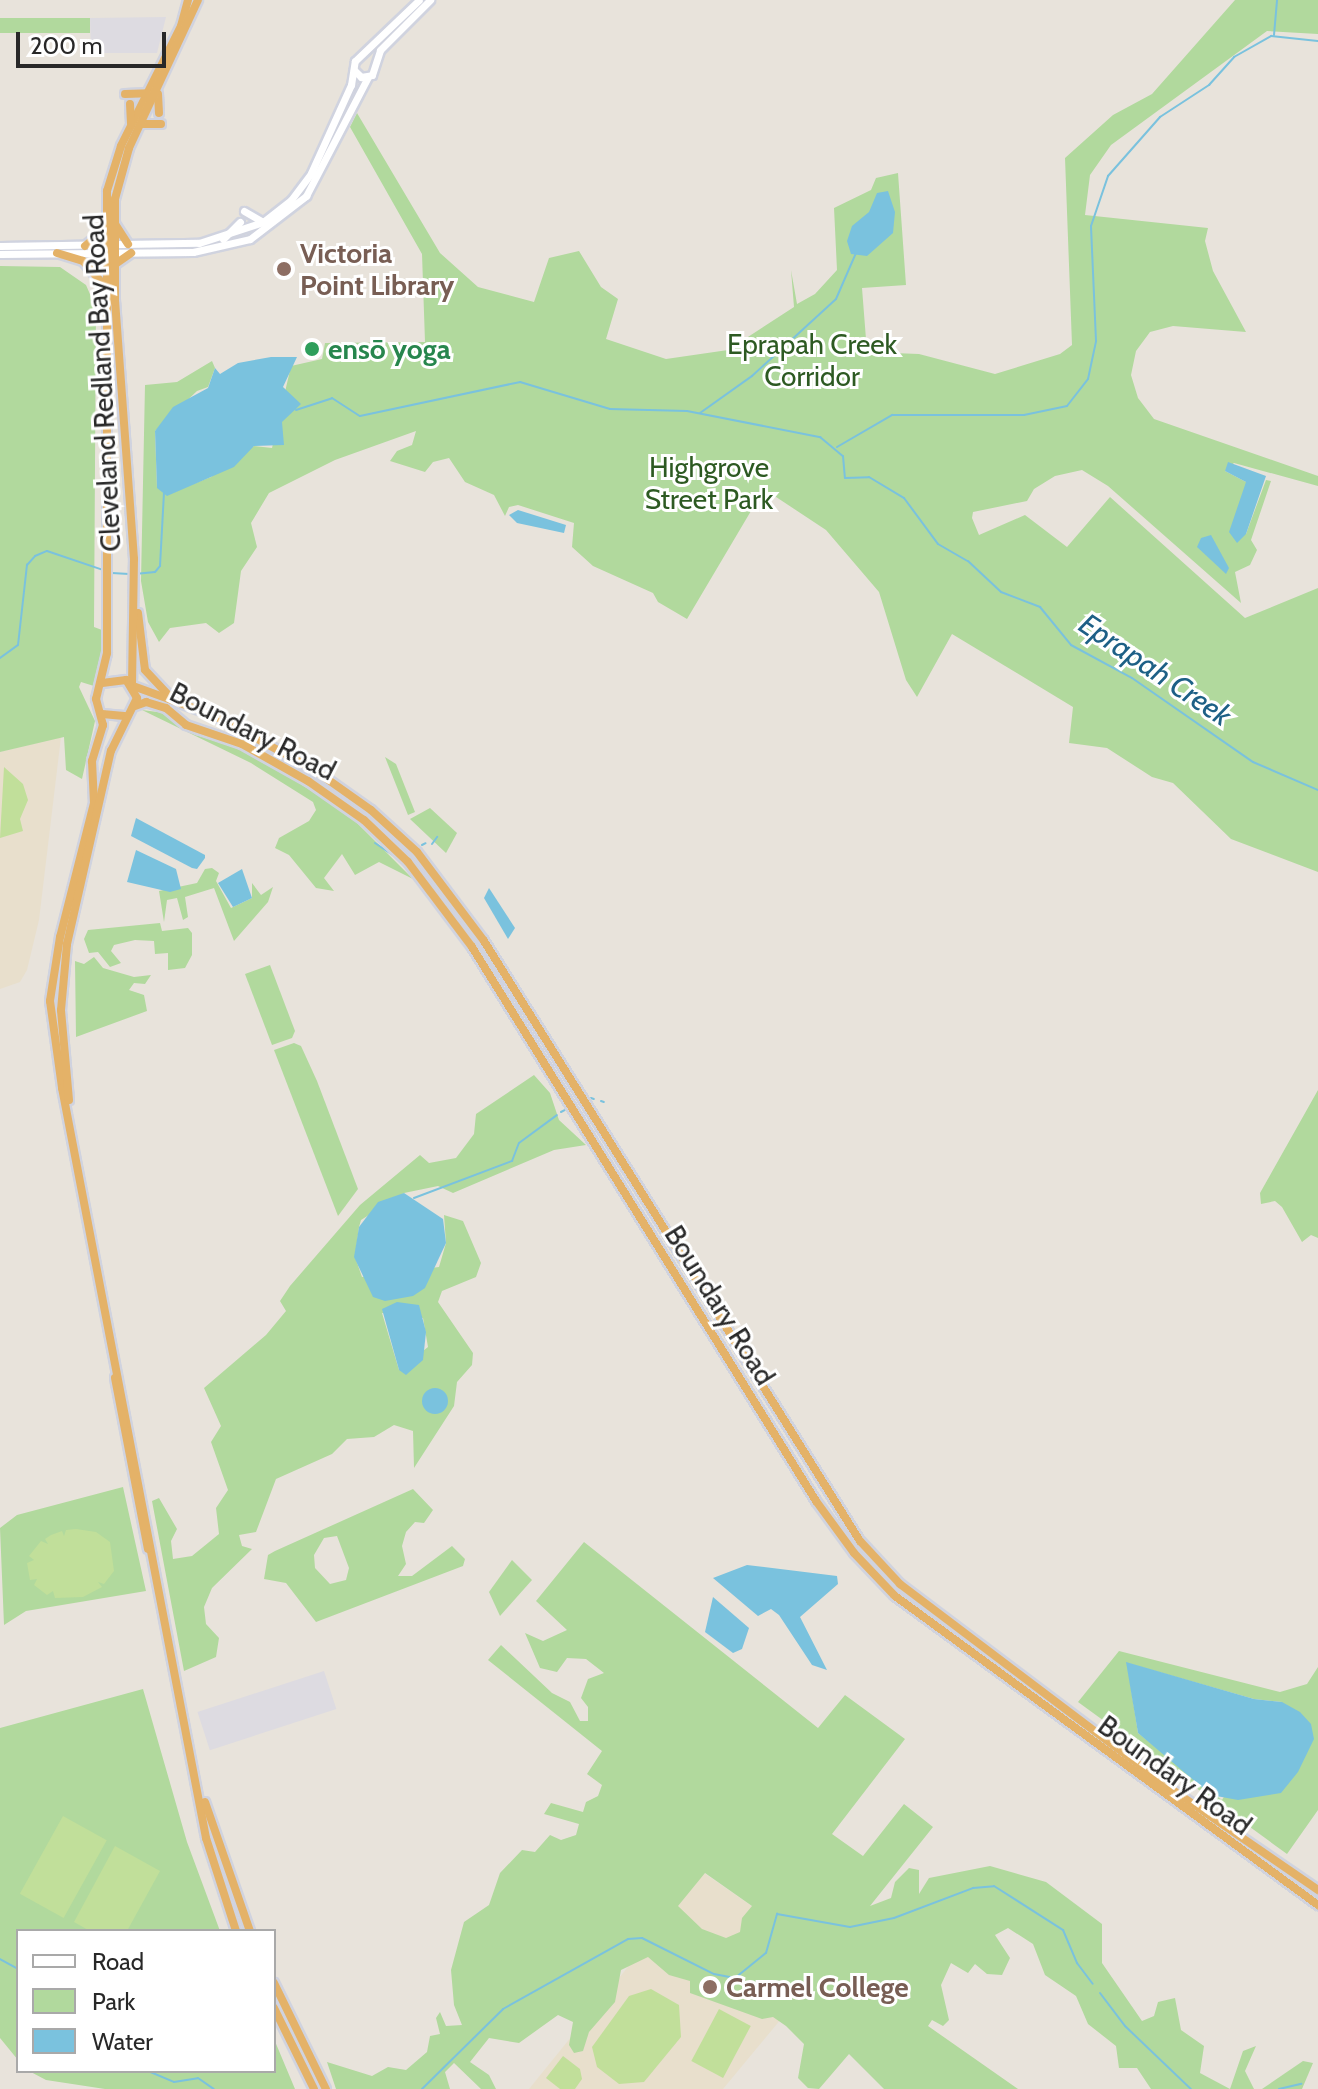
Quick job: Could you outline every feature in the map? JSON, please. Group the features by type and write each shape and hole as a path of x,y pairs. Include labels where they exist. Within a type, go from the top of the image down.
{"highway":[{"name":"Cleveland Redland Bay Road","path":"188,0 120,174 105,286 108,638 102,684 96,699 102,714 92,761 94,803 51,983 53,1036 213,1867 235,1929"},
{"name":"Cleveland Redland Bay Road","path":"137,631 114,265 105,230 109,183 131,125 153,93 198,0"},
{"path":"125,94 153,93 159,113"},
{"path":"130,104 131,125"},
{"path":"142,124 161,124"},
{"path":"114,223 130,249 114,265"},
{"path":"85,246 105,230"},
{"path":"57,253 83,261 105,286"},
{"path":"135,706 132,686 137,631"},
{"path":"137,631 149,678 184,704"},
{"path":"102,684 118,678 132,686"},
{"name":"Boundary Road","path":"132,686 240,728 344,789 396,832 453,895 829,1497 880,1564 1174,1791 1318,1890"},
{"name":"Boundary Road","path":"135,706 146,702 166,708 186,725 242,744 308,781 364,820 408,862 472,947 816,1501 854,1553 895,1596 1318,1905"},
{"name":"Cleveland Redland Bay Road","path":"70,1123 61,1010 64,961 111,751 135,706"},
{"path":"102,714 127,716"},
{"name":"Cleveland Redland Bay Road","path":"197,1775 249,1929"},
{"path":"276,1987 326,2089"},
{"path":"276,2012 314,2089"}],"main road":[{"path":"130,249 223,239 263,222 291,200 311,173 362,57 419,0"},
{"path":"0,246 218,249 245,241 279,222 320,176 380,50 430,0"},
{"path":"362,57 374,62"},
{"path":"354,70 368,77"},
{"path":"244,211 263,222"},
{"path":"223,239 240,222"},
{"path":"0,254 110,248"}],"shaded area":[{"path":"166,17 157,53 91,53 90,18"},
{"path":"61,737 39,920 27,970 20,982 0,989 0,752"},
{"path":"324,1671 336,1709 210,1750 198,1712"},
{"name":"Carmel College","path":"704,1873 830,1960 723,2089 529,2089"}],"green space":[{"path":"1235,0 1318,0 1318,34 1267,31 1111,145 1090,175 1085,215 1208,228 1205,241 1213,271 1246,332 1173,326 1150,332 1136,351 1131,375 1138,398 1154,419 1318,476 1318,486 1234,463 1225,471 1246,482 1246,534 1266,480 1271,481 1251,540 1257,550 1250,565 1235,572 1241,603 1108,486 1082,470 1055,476 1034,489 1027,501 973,512 972,518 979,535 1025,515 1067,547 1110,497 1245,618 1318,588 1318,872 1231,839 1173,783 1152,777 1107,748 1069,743 1073,707 952,634 917,697 906,680 879,592 826,530 764,489 687,619 658,602 653,593 593,566 572,547 574,523 518,505 509,507 505,516 494,495 465,482 449,458 433,462 425,472 390,461 397,451 412,445 416,431 335,460 269,493 251,523 257,547 241,571 234,623 219,633 206,623 170,628 159,642 148,622 141,581 145,385 177,382 212,361 215,368 208,387 197,391 155,431 157,488 183,488 211,477 254,446 272,448 291,366 322,359 325,343 425,342 422,254 350,127 357,113 440,253 478,287 534,302 549,258 579,251 601,287 618,299 606,339 666,359 728,350 794,307 791,270 797,304 815,294 837,270 834,208 871,190 876,178 898,173 906,285 862,288 867,352 919,354 995,374 1060,354 1072,345 1065,158 1113,115 1152,94"},
{"path":"0,18 90,18 90,33 0,33"},
{"path":"0,266 60,267 86,285 96,308 94,627 102,630 103,654 94,686 81,682 79,687 95,721 82,779 66,770 64,737 0,752"},
{"path":"142,710 165,713 195,735 228,743 268,763 349,815 413,879 379,862 355,875 342,854 324,878 334,891 316,888 289,855 275,848 279,838 309,821 316,810 313,802 251,763"},
{"path":"385,757 396,764 415,812 408,815"},
{"path":"4,767 23,784 28,800 20,819 23,831 0,838"},
{"path":"430,808 457,833 446,853 410,819"},
{"path":"212,868 219,873 216,881 231,908 252,898 252,883 261,895 273,887 268,902 234,941 214,888 185,897 188,917 183,920 177,898 167,900 164,922 159,891 197,883 205,869"},
{"path":"160,923 162,931 188,928 192,933 192,955 185,968 168,970 168,953 155,954 154,941 135,940 114,945 111,951 121,963 110,967 98,952 89,953 84,939 88,930"},
{"path":"94,957 103,968 134,977 151,975 145,984 134,983 129,990 144,995 147,1011 76,1037 75,961 84,964"},
{"path":"270,965 295,1031 292,1038 272,1045 245,974"},
{"path":"294,1043 301,1046 317,1081 358,1189 338,1216 274,1050"},
{"path":"534,1075 550,1093 559,1120 586,1145 554,1150 453,1193 438,1186 404,1193 361,1220 355,1257 362,1277 439,1267 446,1243 444,1215 463,1221 481,1263 476,1277 442,1291 438,1302 473,1353 472,1365 457,1382 454,1406 414,1468 413,1431 394,1425 374,1437 347,1439 332,1454 276,1479 256,1532 239,1535 242,1546 252,1549 212,1588 204,1607 206,1624 219,1638 216,1657 184,1671 152,1501 159,1498 177,1529 171,1541 173,1559 192,1556 219,1534 216,1508 228,1490 211,1442 221,1426 204,1388 266,1335 286,1311 280,1301 290,1286 360,1205 420,1155 429,1163 456,1158 474,1134 476,1114","holes":["382,1313 423,1318 428,1347 399,1370"]},
{"path":"1318,1090 1318,1238 1311,1235 1302,1242 1282,1207 1275,1201 1261,1204 1260,1193"},
{"path":"123,1487 146,1591 26,1611 4,1625 0,1528 17,1515"},
{"path":"413,1489 433,1510 424,1523 415,1522 406,1532 402,1546 406,1564 398,1576 412,1576 452,1546 465,1559 463,1566 316,1622 286,1583 264,1579 268,1555","holes":["337,1536 349,1568 346,1580 330,1584 315,1568 314,1555 324,1538"]},
{"path":"66,1530 96,1532 110,1542 114,1571 104,1584 98,1582 102,1587 83,1597 55,1598 53,1591 47,1595 34,1585 37,1579 30,1580 27,1563 34,1560 29,1556 41,1541 48,1544 45,1539 51,1535 62,1531 64,1536"},
{"path":"584,1542 818,1728 845,1695 905,1739 832,1834 863,1856 904,1804 933,1827 870,1906 891,1898 895,1882 909,1868 919,1870 919,1894 929,1878 990,1866 1046,1882 1102,1924 1102,1963 1142,2021 1154,2016 1158,2002 1175,1998 1181,2030 1204,2046 1200,2073 1230,2089 1151,2089 1137,2068 1119,2068 1116,2046 1088,2024 1076,1996 1045,1975 1033,1944 1008,1928 995,1935 1010,1958 1002,1975 987,1974 975,1964 968,1973 951,1963 941,1985 949,2020 943,2026 932,2020 928,2026 1018,2089 884,2089 849,2054 819,2089 808,2088 798,2078 804,2044 786,2026 773,2017 762,2019 690,1993 690,1981 669,1975 648,1957 621,1970 615,2002 589,2032 583,2051 574,2053 569,2045 573,2022 558,2015 519,2043 489,2038 470,2062 489,2075 496,2089 481,2089 454,2063 445,2072 450,2089 336,2089 327,2062 372,2076 388,2067 406,2070 427,2052 430,2036 440,2034 436,2018 440,2012 446,2026 462,2025 454,2005 451,1970 464,1922 489,1905 500,1873 522,1850 535,1852 550,1835 561,1840 576,1835 579,1824 544,1814 551,1803 583,1812 586,1802 598,1796 602,1785 587,1774 602,1751 488,1660 501,1645 552,1693 570,1702 580,1721 588,1721 588,1707 581,1698 588,1679 604,1673 586,1659 567,1658 557,1672 540,1668 525,1633 543,1641 567,1630 536,1601","holes":["705,1873 752,1906 742,1918 740,1932 726,1938 702,1929 678,1906"]},
{"path":"512,1560 532,1580 500,1616 489,1592"},
{"path":"1119,1651 1280,1692 1307,1684 1318,1667 1318,1810 1287,1854 1078,1702","holes":["1127,1663 1254,1699 1282,1702 1222,1800 1138,1733"]},
{"path":"143,1689 187,1842 219,1929 16,1929 16,2058 0,2038 0,1728"},
{"path":"63,1816 107,1840 64,1918 20,1894"},
{"path":"115,1846 160,1871 128,1929 86,1929 74,1922"},
{"path":"651,1989 679,2005 681,2037 644,2082 619,2084 597,2067 592,2047 629,1996"},
{"path":"719,2009 751,2026 723,2078 691,2061"},
{"path":"276,2044 295,2089 105,2089 46,2080 33,2073 276,2073"},
{"path":"1256,2046 1245,2071 1254,2089 1230,2089 1243,2051"},
{"path":"563,2056 580,2069 582,2079 575,2089 560,2089 546,2078"},
{"path":"1303,2061 1313,2063 1302,2089 1262,2089"}],"water":[{"path":"888,191 895,212 893,233 867,256 851,254 847,241 852,226 869,212 877,193"},
{"path":"271,357 297,357 283,387 301,404 282,422 284,445 254,446 234,467 167,496 157,488 155,431 173,407 208,388 215,368 220,374 238,363"},
{"path":"1228,462 1266,476 1246,534 1237,543 1229,532 1246,482 1225,471"},
{"path":"518,510 566,525 564,533 517,523 509,515"},
{"path":"1211,535 1229,568 1226,574 1197,547 1201,538"},
{"path":"136,818 205,855 205,858 197,869 192,868 131,836"},
{"path":"136,850 176,869 181,889 170,892 127,882"},
{"path":"242,869 252,898 233,907 218,883"},
{"path":"489,888 515,928 508,939 484,898"},
{"path":"404,1193 443,1219 446,1243 425,1288 413,1296 385,1301 373,1297 354,1257 359,1227 378,1202"},
{"path":"397,1302 419,1305 426,1332 423,1360 406,1375 399,1370 382,1309"},
{"path":"435,1388 444,1392 448,1401 444,1410 435,1414 426,1410 422,1401 426,1392"},
{"path":"747,1565 837,1576 838,1584 800,1617 827,1670 812,1665 779,1615 771,1609 758,1616 713,1578"},
{"path":"713,1597 749,1628 742,1649 733,1653 705,1632"},
{"path":"1126,1662 1254,1699 1282,1702 1300,1712 1311,1724 1314,1739 1298,1772 1281,1793 1238,1800 1211,1795 1138,1733"}],"waterway":[{"path":"1274,35 1277,0"},
{"path":"837,447 892,415 1024,415 1067,406 1088,379 1096,341 1091,226 1108,176 1160,117 1209,85 1234,57 1271,36 1318,41"},
{"path":"700,413 752,376 836,299 856,253"},
{"name":"Eprapah Creek","path":"296,410 332,398 360,416 520,382 610,409 687,411 820,437 843,456 845,478 869,477 904,498 938,544 968,561 1001,592 1040,607 1071,645 1132,678 1253,762 1318,790"},
{"name":"Eprapah Creek","path":"135,574 155,572 160,566 164,492"},
{"name":"Eprapah Creek","path":"0,658 18,645 27,565 35,556 47,551 106,571"},
{"name":"Eprapah Creek","path":"112,573 129,574"},
{"path":"432,844 437,837"},
{"path":"375,843 396,857"},
{"path":"422,845 426,843"},
{"path":"561,1112 565,1110"},
{"path":"414,1198 512,1161 519,1143 557,1115"},
{"path":"422,2089 503,2009 628,1939 642,1938 714,1974 735,1978 766,1953 777,1914 850,1927 894,1918 973,1888 994,1886 1063,1930 1077,1963 1093,1984"},
{"path":"0,1959 16,1968"},
{"path":"1100,1993 1125,2026 1191,2089"},
{"path":"153,2073 174,2082 198,2078 214,2089"},
{"path":"1279,2089 1301,2084"}],"place":[{"name":"Victoria Point Library","path":"284,269"},
{"name":"ensō yoga","path":"312,349"},
{"name":"Carmel College","path":"710,1987"}],"park label":[{"name":"Eprapah Creek Corridor","path":"812,360"},
{"name":"Highgrove Street Park","path":"709,483"}]}
